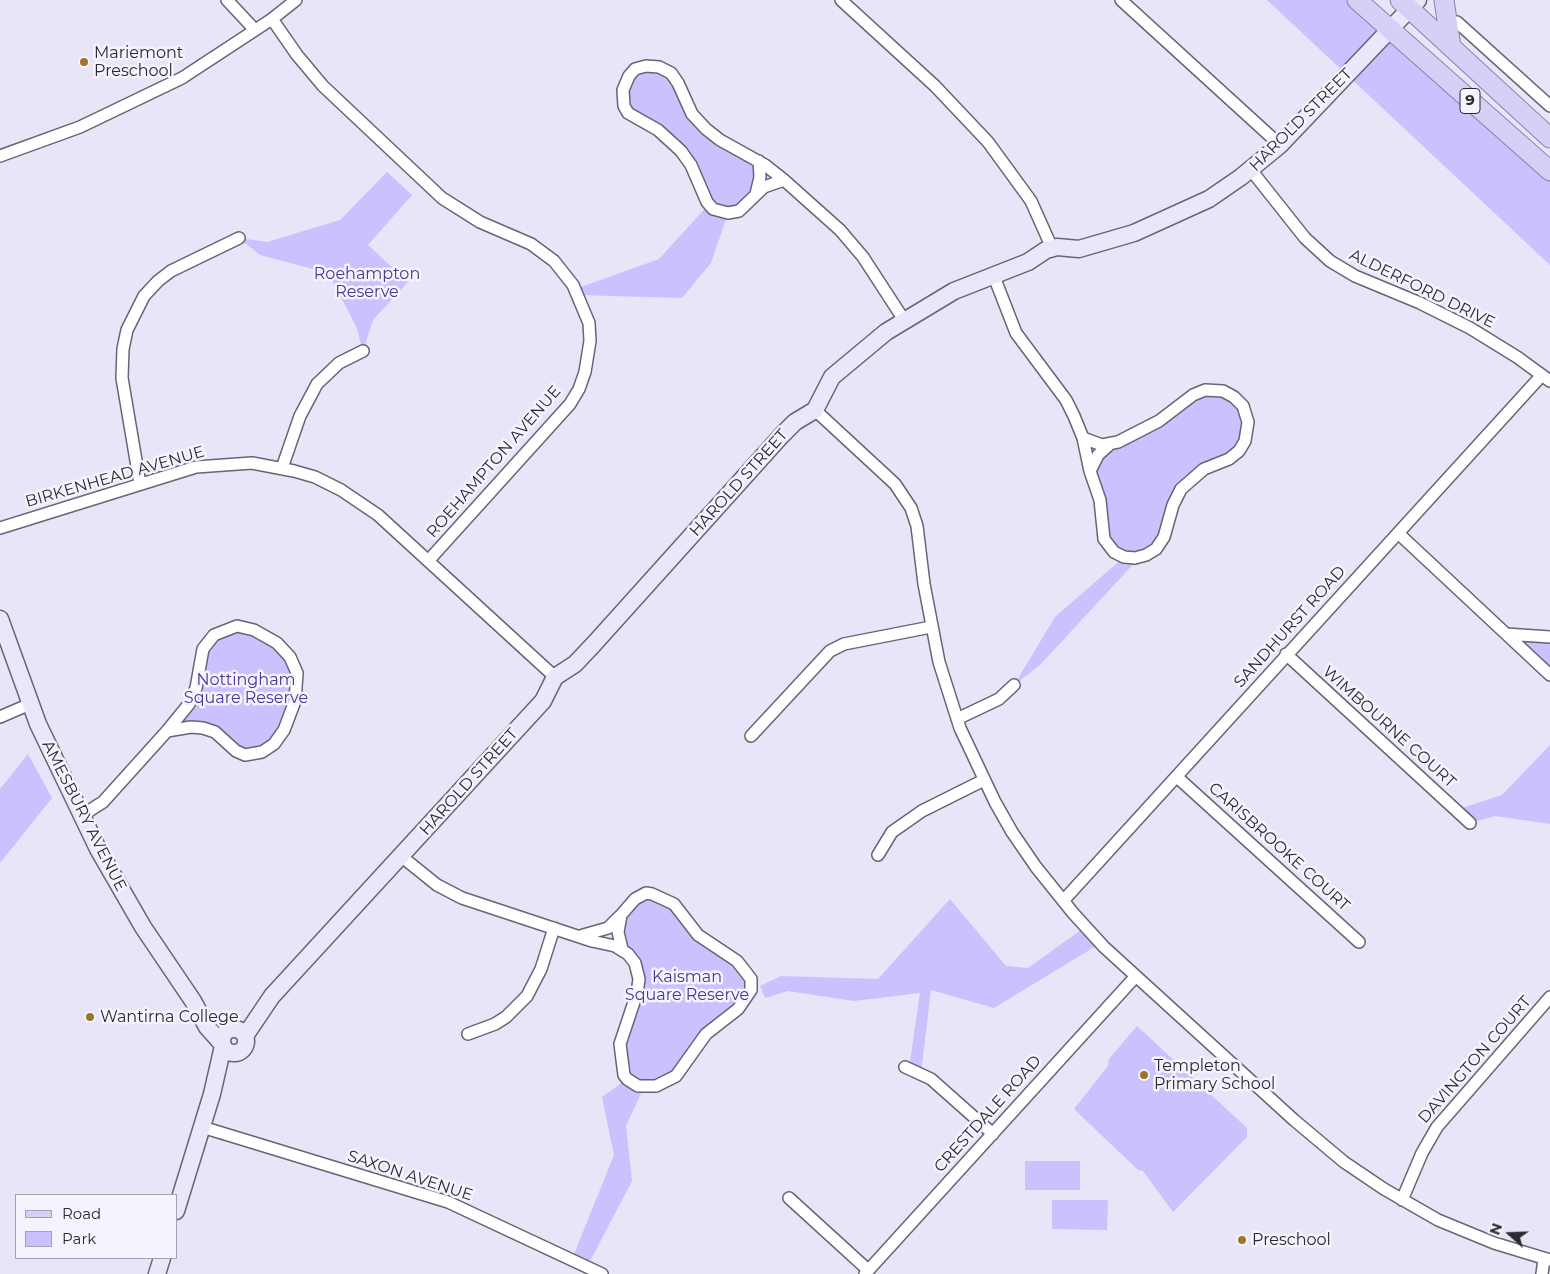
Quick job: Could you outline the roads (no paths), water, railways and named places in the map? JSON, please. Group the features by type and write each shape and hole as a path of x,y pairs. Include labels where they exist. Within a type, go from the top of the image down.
{"main road":[{"name":"9","path":"1357,0 1550,172"},
{"path":"1444,0 1451,47"},
{"name":"9","path":"1409,3 1466,62 1550,138"}],"street":[{"path":"227,0 255,30"},
{"path":"0,156 119,110 182,78 272,19 296,0"},
{"path":"840,0 935,86 988,142 1031,201 1052,248"},
{"path":"1121,0 1280,145"},
{"name":"HAROLD STREET","path":"237,1031 272,996 543,701 555,677 575,664 593,645 782,435 796,422 815,410 832,377 886,332 954,291 993,274 1028,262 1052,248 1079,249 1148,228 1209,199 1251,170 1280,145 1389,30 1409,3"},
{"name":"ROEHAMPTON AVENUE","path":"272,19 323,86 442,198 474,219 531,244 554,261 573,285 589,324 590,341 585,372 579,389 570,404 429,560"},
{"path":"1457,22 1550,106"},
{"path":"1466,62 1482,44"},
{"path":"784,180 770,184 756,194 743,208 734,213 721,212 709,206 691,166 676,146 658,130 628,113 624,106 623,90 629,76 635,70 646,66 665,69 675,77 688,107 700,122 720,140 759,161 784,180 853,244 904,320"},
{"path":"756,194 760,177 759,161"},
{"name":"ALDERFORD DRIVE","path":"1251,170 1305,238 1330,261 1355,276 1444,314 1496,343 1546,378"},
{"path":"140,484 122,378 123,349 127,330 144,296 158,281 171,271 239,238"},
{"path":"993,274 1016,332 1066,400 1083,438 1090,471 1100,500 1102,531 1106,544 1114,552 1124,557 1140,557 1151,553 1161,543 1173,505 1187,483 1204,469 1229,459 1239,451 1247,435 1248,417 1243,406 1234,397 1223,391 1205,390 1193,395 1150,426 1109,445 1098,455 1090,471"},
{"path":"282,468 300,416 317,384 339,363 363,352"},
{"name":"SANDHURST ROAD","path":"1063,901 1177,777 1286,654 1546,378"},
{"path":"815,410 894,484 911,508 917,526 931,627 938,662 957,719 984,780 1012,832 1063,901 1104,947 1327,1148 1402,1200 1462,1230 1547,1259 1542,1274"},
{"path":"1083,438 1109,445"},
{"name":"BIRKENHEAD AVENUE","path":"0,528 140,484 212,465 252,463 282,468 315,477 355,498 389,524 555,677"},
{"path":"1398,533 1550,675"},
{"name":"AMESBURY AVENUE","path":"0,619 30,704 81,816 143,926 193,1001 207,1026 228,1048"},
{"path":"81,816 103,802 167,731 193,696 203,649 214,635 236,626 254,630 278,643 290,657 297,673 295,701 284,730 268,749 253,755 245,754 236,751 215,732 191,727 167,731"},
{"path":"751,736 830,651 844,644 931,627"},
{"path":"1506,634 1550,637"},
{"name":"WIMBOURNE COURT","path":"1286,654 1470,823"},
{"path":"957,719 999,700 1014,685"},
{"path":"0,717 30,704"},
{"name":"CARISBROOKE COURT","path":"1177,777 1359,942"},
{"path":"878,855 892,832 922,811 984,780"},
{"path":"401,856 450,893 622,949"},
{"path":"578,936 608,928 635,899 643,894 652,894 665,898 678,908 698,935 742,966 752,983 744,1002 706,1034 676,1076 656,1086 638,1086 631,1083 624,1075 620,1044 637,993 639,979 635,963 622,949 618,932 621,915"},
{"path":"468,1034 501,1021 527,996 541,969 554,928"},
{"name":"CRESTDALE ROAD","path":"866,1272 1136,976"},
{"name":"DAVINGTON COURT","path":"1402,1200 1428,1140 1441,1120 1550,997"},
{"name":"AMESBURY AVENUE","path":"193,1001 237,1031"},
{"path":"178,1205 228,1048 224,1034 237,1031 245,1046 228,1048"},
{"path":"905,1067 931,1079 993,1134"},
{"name":"SAXON AVENUE","path":"202,1127 448,1202 602,1274"},
{"path":"789,1198 866,1272"},
{"path":"157,1274 162,1259"}],"place":[{"name":"Mariemont Preschool","path":"84,62"},
{"name":"Wantirna College","path":"90,1017"},
{"name":"Templeton Primary School","path":"1144,1075"},
{"name":"Preschool","path":"1242,1240"}],"park label":[{"name":"Roehampton Reserve","path":"367,283"},
{"name":"Nottingham Square Reserve","path":"246,689"},
{"name":"Kaisman Square Reserve","path":"687,986"}]}
